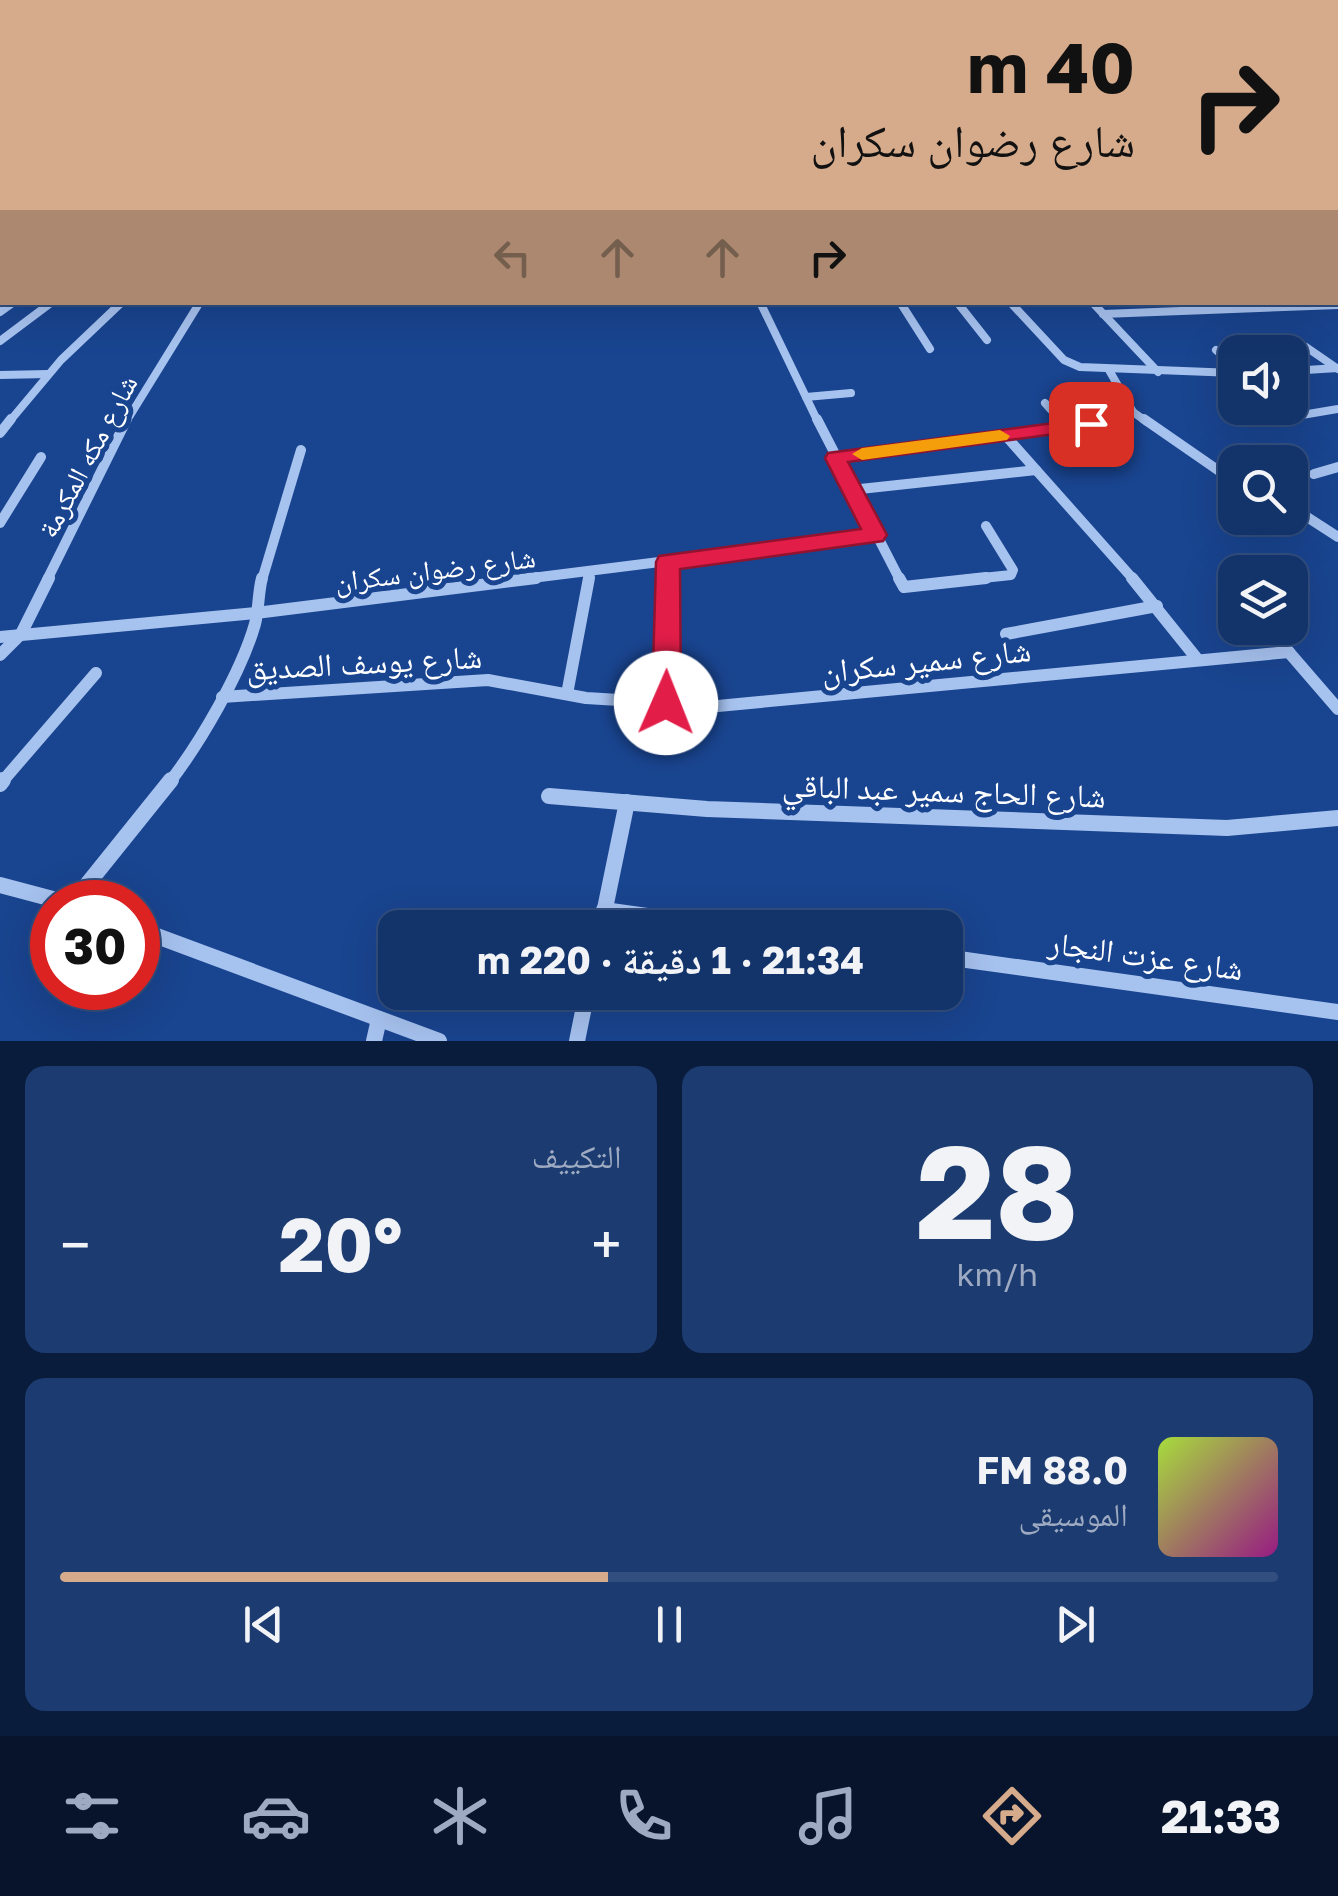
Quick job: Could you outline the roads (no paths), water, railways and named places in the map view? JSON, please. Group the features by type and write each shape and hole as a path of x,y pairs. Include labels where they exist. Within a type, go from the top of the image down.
{"street":[{"path":"0,341 48,305"},
{"path":"0,433 48,374 119,305"},
{"name":"شارع مكه المكرمة","path":"21,634 127,419 198,305"},
{"path":"761,305 851,490 904,587 1011,575 1012,570 986,526"},
{"path":"902,305 930,349"},
{"path":"959,305 987,340"},
{"path":"1013,305 1068,363 1109,370 1218,370"},
{"path":"1095,305 1158,372"},
{"path":"1103,314 1314,305"},
{"path":"1308,348 1338,368"},
{"path":"1308,370 1338,368"},
{"path":"1109,370 1133,412 1218,470"},
{"path":"0,374 48,374"},
{"path":"806,397 851,394"},
{"path":"1045,402 1068,428"},
{"path":"1308,414 1338,409"},
{"path":"836,458 1068,428 1133,412"},
{"path":"1005,435 1157,606 1198,660"},
{"path":"91,880 190,756 222,697 256,613 257,596 301,450"},
{"path":"0,524 41,458"},
{"path":"1314,474 1338,467"},
{"path":"851,490 1036,470"},
{"path":"1308,518 1338,537"},
{"name":"شارع رضوان سكران","path":"0,637 256,613 875,535"},
{"path":"666,703 668,562"},
{"path":"567,694 590,572"},
{"path":"1006,634 1157,606"},
{"path":"0,654 21,634"},
{"path":"1284,645 1338,709"},
{"name":"شارع سمير سكران","path":"567,694 718,706 1290,652"},
{"path":"0,784 96,673"},
{"name":"شارع يوسف الصديق","path":"222,697 488,680 567,694"},
{"name":"شارع الحاج سمير عبد الباقي","path":"548,796 1227,828 1338,818"},
{"path":"605,910 626,802"},
{"path":"0,885 30,893"},
{"path":"160,937 438,1041"},
{"name":"شارع عزت النجار","path":"963,959 1338,1012"},
{"path":"577,1041 583,1010"},
{"path":"374,1041 379,1019"}]}
